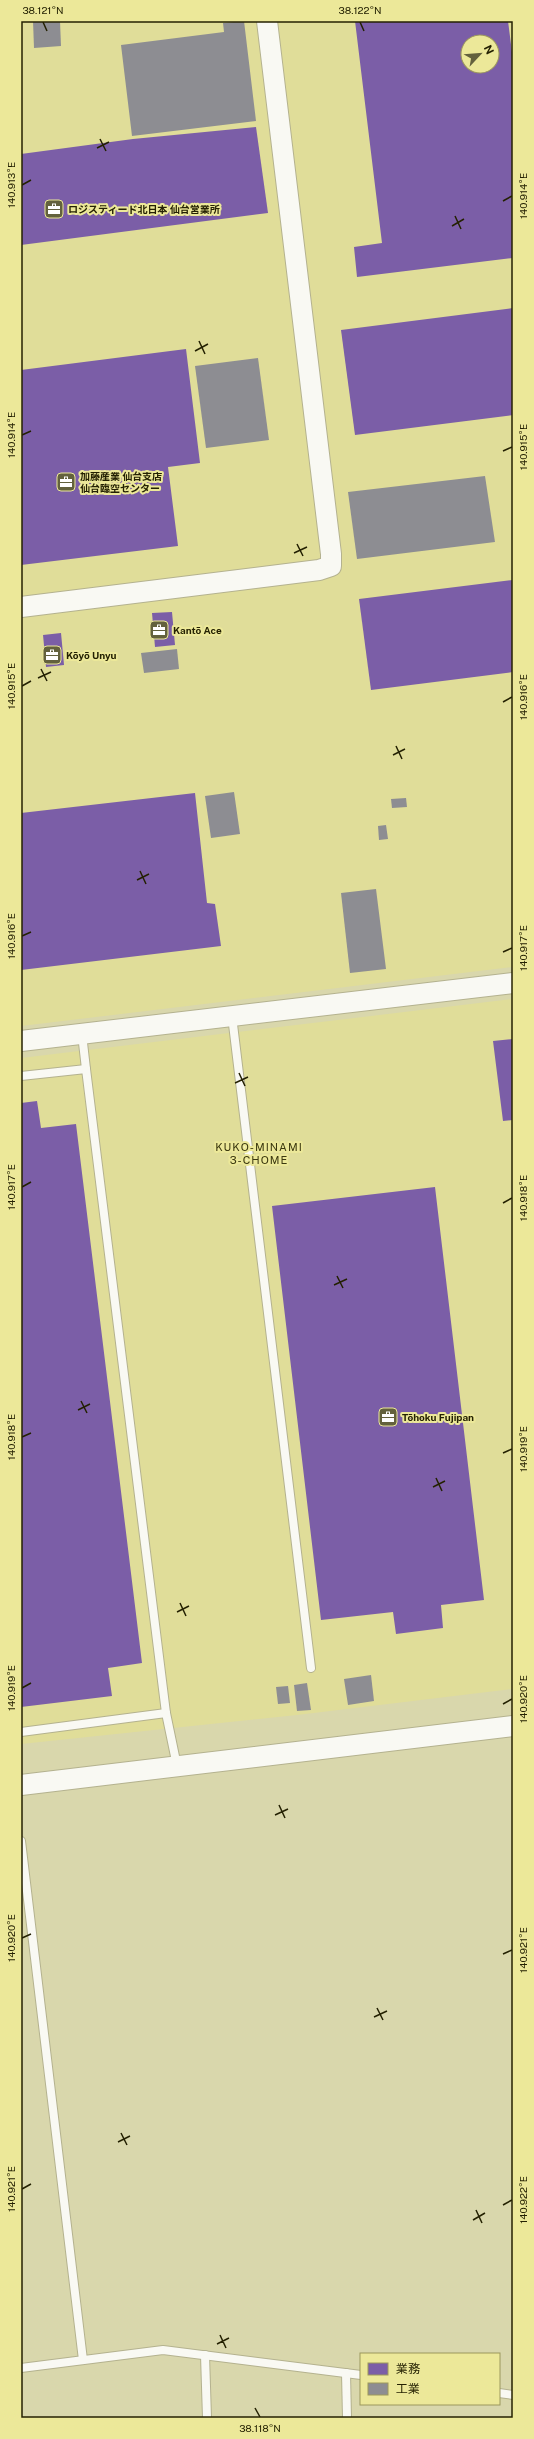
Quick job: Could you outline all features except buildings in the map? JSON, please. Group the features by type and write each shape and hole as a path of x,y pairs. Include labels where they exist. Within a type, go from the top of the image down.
{"street":[{"path":"21,607 319,570 331,566 330,538 267,21"},
{"path":"21,1041 513,983"},
{"path":"21,1785 513,1726"}],"lane":[{"path":"232,1016 311,1668"},
{"path":"82,1034 166,1713 177,1766"},
{"path":"21,1076 86,1069"},
{"path":"21,1732 166,1713"},
{"path":"21,1840 83,2360"},
{"path":"21,2368 163,2350 360,2375"},
{"path":"205,2355 207,2418"},
{"path":"346,2373 347,2418"},
{"path":"500,2393 513,2395"}],"shaded area":[{"path":"21,21 513,21 513,967 21,1026"},
{"path":"513,999 513,1689 297,1715 21,1744 21,1058"}],"place":[{"name":"ロジスティード北日本 仙台営業所","path":"54,209"},
{"name":"加藤産業 仙台支店 仙台臨空センター","path":"66,482"},
{"name":"Kantō Ace","path":"159,630"},
{"name":"Kōyō Unyu","path":"52,655"},
{"name":"Tōhoku Fujipan","path":"388,1417"}],"district":[{"name":"KUKO-MINAMI 3-CHOME","path":"259,1153"}]}
